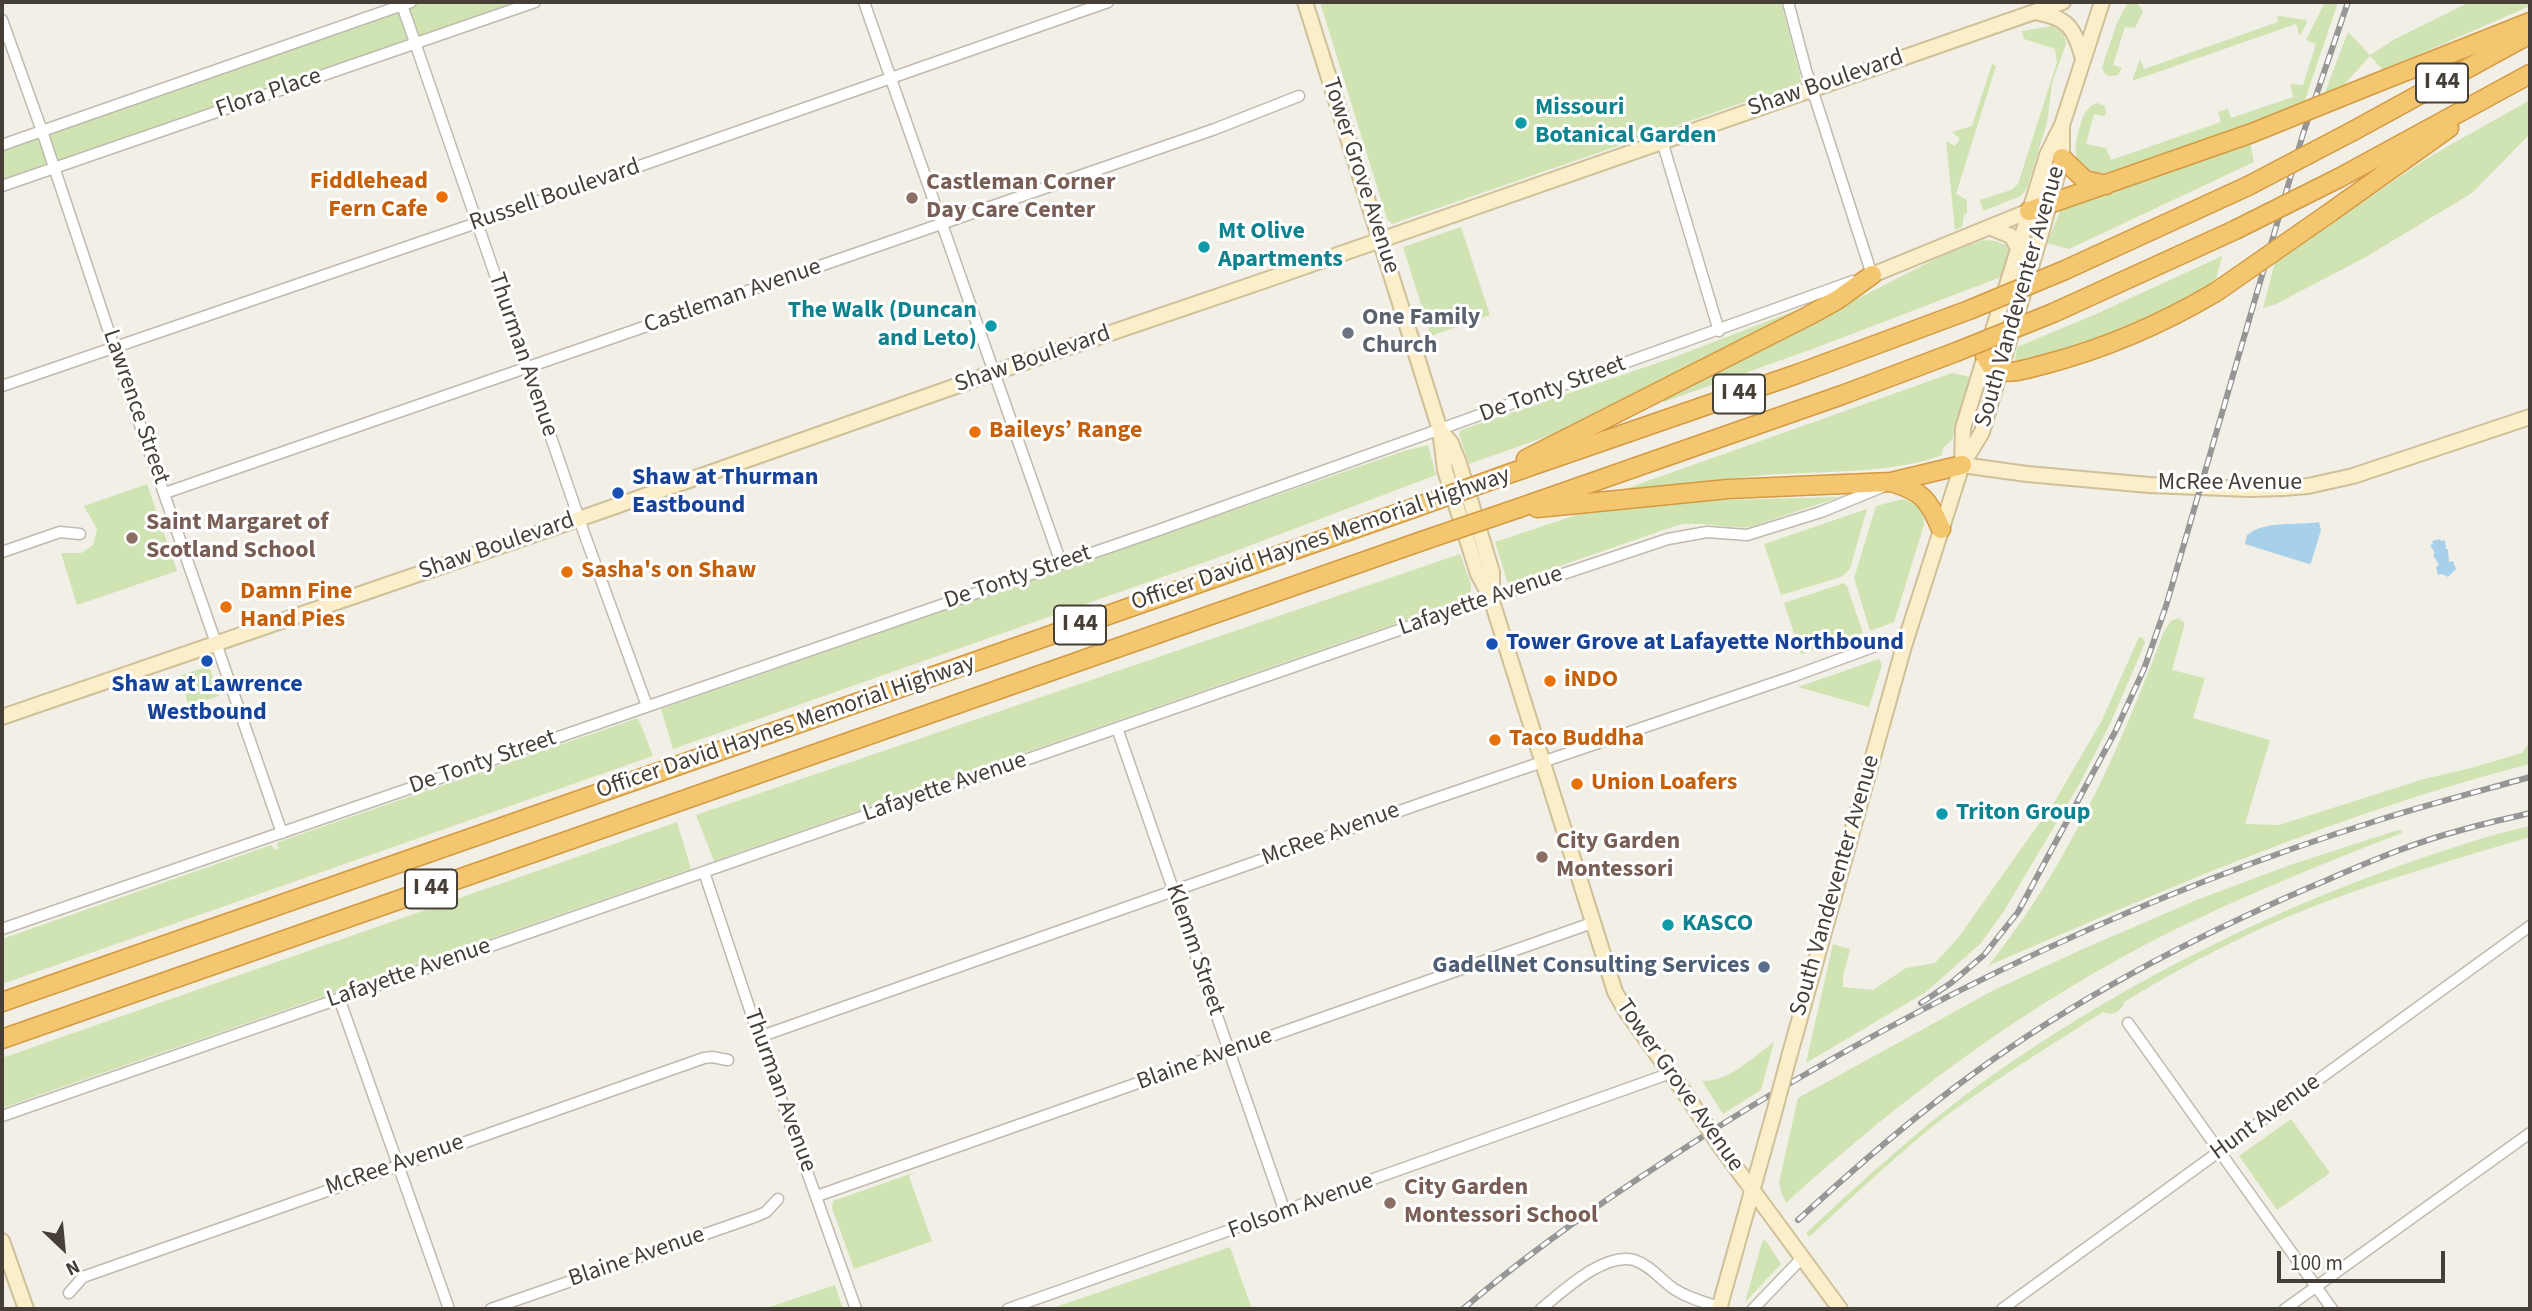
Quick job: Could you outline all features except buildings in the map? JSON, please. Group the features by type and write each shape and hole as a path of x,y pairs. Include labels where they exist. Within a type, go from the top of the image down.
{"highway":[{"path":"2029,211 2252,133 2530,22"},
{"name":"Officer David Haynes Memorial Highway","path":"2,1002 1808,370 1969,310 2065,270 2248,186 2530,34"},
{"name":"Officer David Haynes Memorial Highway","path":"2,1039 1842,395 1956,352 2053,313 2235,230 2339,178 2530,74"},
{"path":"1985,356 1993,369 2000,372 2016,371 2100,348 2152,327 2216,292 2414,154 2493,94"},
{"path":"2062,158 2085,180 2106,185"},
{"path":"1508,474 1550,446 1670,388 1818,311 1872,275"},
{"path":"1520,508 1562,507 1728,489 1891,482 1962,465"},
{"path":"1891,482 1923,495 1941,529"}],"street":[{"name":"Flora Place","path":"2,186 535,2"},
{"path":"864,2 1061,563"},
{"name":"Russell Boulevard","path":"2,386 1108,2"},
{"name":"Tower Grove Avenue","path":"1305,2 1440,430 1445,470 1478,574 1492,598 1592,923 1619,1001 1720,1146 1840,1309"},
{"path":"1788,2 1812,89 1872,275"},
{"name":"South Vandeventer Avenue","path":"1962,465 1963,428 2047,155 2062,125 2102,2"},
{"name":"Flora Place","path":"2,145 405,3"},
{"name":"Thurman Avenue","path":"405,3 416,43 527,369 647,706"},
{"name":"Shaw Boulevard","path":"2,717 579,519 2058,3"},
{"path":"2034,12 2051,14 2066,22 2077,38 2083,59"},
{"name":"Lawrence Street","path":"2,20 282,832"},
{"name":"Castleman Avenue","path":"165,493 1215,129 1299,96"},
{"name":"South Vandeventer Avenue","path":"1719,1308 1904,646 1962,465 1982,432 2049,204 2062,158 2062,125"},
{"path":"1662,141 1719,331"},
{"name":"De Tonty Street","path":"2,929 1440,430 1872,275 2029,211"},
{"path":"1989,228 2011,236 2019,248 2028,276"},
{"name":"McRee Avenue","path":"1962,465 2149,485 2250,489 2308,486 2353,476 2530,417"},
{"name":"Lafayette Avenue","path":"2,1116 1492,598 1668,539 1707,532 1747,535 1843,504 1891,482"},
{"path":"2,552 61,532 80,534"},
{"name":"McRee Avenue","path":"759,1037 1881,644 1904,646"},
{"name":"Klemm Street","path":"1117,728 1285,1212"},
{"name":"Thurman Avenue","path":"704,872 759,1037 856,1309"},
{"name":"Blaine Avenue","path":"817,1196 1592,923"},
{"name":"Hunt Avenue","path":"2002,1309 2530,926"},
{"path":"340,998 449,1309"},
{"path":"2128,1023 2332,1309"},
{"name":"McRee Avenue","path":"69,1293 83,1277 398,1164 704,1058 728,1060"},
{"name":"Folsom Avenue","path":"1008,1309 1671,1073"},
{"path":"2285,1309 2530,1133"},
{"name":"Blaine Avenue","path":"491,1309 757,1216 766,1212 778,1199"},
{"path":"2,1241 26,1309"},
{"path":"1753,1309 1802,1258"},
{"path":"1541,1309 1602,1264 1618,1259 1636,1260 1690,1298 1719,1308"}],"green space":[{"path":"411,2 535,2 2,186 2,145"},
{"name":"Missouri Botanical Garden","path":"1320,2 1781,2 1802,83 1797,88 1773,96 1768,94 1392,224 1387,219"},
{"path":"2128,2 2136,2 2143,11 2135,28 2125,27 2113,65 2122,68 2118,75 2109,76 2104,73 2102,67 2117,23"},
{"path":"2325,2 2338,2 2304,103 2255,123 2105,173 2088,169 2078,160 2076,147 2081,121 2087,110 2097,103 2105,106 2106,113 2104,116 2094,114 2086,144 2106,148 2111,160 2221,122 2218,112 2228,109 2231,118 2293,97 2290,84 2303,85 2316,44 2306,40"},
{"path":"2470,2 2530,2 2530,6 2383,70 2370,56 2342,87 2324,95 2348,32 2370,55 2395,39"},
{"path":"2277,17 2306,20 2300,36 2296,24 2132,81 2140,59 2144,69 2278,22"},
{"path":"2052,26 2064,34 2066,44 2052,83 2047,123 2026,190 2021,196 1983,211 1980,200 2011,190 2018,184 2057,62 2055,49 2024,39 2022,31"},
{"path":"1992,64 1996,66 1956,194 1967,200 1967,213 1964,215 1962,227 1955,230 1946,141 1955,146 1960,139 1952,132 1972,126"},
{"path":"2530,100 2530,134 2472,193 2364,258 2276,304 2263,308 2275,262 2429,157"},
{"path":"2250,142 2254,162 2069,249 2047,243 2061,209"},
{"path":"1461,227 1490,315 1431,336 1403,247"},
{"path":"1984,240 1996,241 2010,247 2001,277 1664,402 1662,398 1953,250"},
{"path":"2222,256 2215,284 2177,305 2138,324 2078,347 2036,359 2015,360 2017,347"},
{"path":"1820,301 1579,425 1469,464 1459,434 1461,430 1672,358"},
{"path":"1952,373 1971,377 1952,440 1943,448 1942,455 1879,469 1765,475 1626,493 1625,489"},
{"path":"1428,445 1436,475 1225,555 673,749 661,709 1404,451"},
{"path":"147,484 177,571 77,605 61,553 81,553 93,545 97,529 84,506"},
{"path":"1840,497 1750,527 1678,525 1508,584 1495,542 1588,511 1646,502"},
{"path":"1903,499 1918,508 1924,525 1894,622 1870,631 1854,578 1876,506"},
{"path":"1867,509 1850,569 1841,577 1781,595 1764,544"},
{"path":"1460,554 1471,584 1471,594 1455,603 714,861 696,815"},
{"path":"1844,583 1863,633 1801,654 1784,603"},
{"path":"2178,618 2185,623 2172,670 2205,678 2193,718 2270,740 2245,824 2279,825 2424,779 2522,753 2529,743 2530,729 2530,764 2391,805 2255,854 1988,966 2043,889 2067,848 2110,763 2164,631 2171,621"},
{"path":"2139,637 2143,638 2145,643 2110,724 2080,783 2004,911 1981,943 1926,992 1806,1063 1833,944 1850,949 1843,987 1873,990 1906,968 1935,963 1958,938 2055,801 2102,720"},
{"path":"1879,659 1882,665 1869,707 1798,687"},
{"path":"209,666 219,696 189,706 179,676"},
{"path":"638,718 653,756 2,984 2,939 271,845 273,850 280,848 277,846 278,842"},
{"path":"677,822 691,869 2,1108 2,1058"},
{"path":"2530,826 2530,837 2376,884 2273,923 2222,947 2124,1002 2116,1013 2103,1012 1950,1113 1809,1237 1806,1233 1884,1162 1965,1095 2066,1026 2157,973 2252,926 2350,884 2480,839"},
{"path":"2398,830 2402,833 2200,917 2068,988 2018,1020 1922,1089 1786,1203 1779,1182 1798,1098 1992,991 2085,948 2199,899 2293,864"},
{"path":"1774,1042 1761,1090 1723,1114 1702,1081 1731,1073"},
{"path":"2291,1119 2330,1173 2277,1210 2239,1156"},
{"path":"916,1172 909,1176 932,1241 854,1269 832,1208 833,1201"},
{"path":"1763,1239 1781,1264 1745,1302"},
{"path":"1230,1247 1252,1309 1050,1309"},
{"path":"835,1285 843,1309 764,1309"}],"water":[{"path":"2319,522 2321,530 2309,564 2245,544 2247,535 2263,527"},
{"path":"2445,540 2449,562 2453,561 2456,569 2448,577 2438,575 2436,567 2439,565 2430,545 2433,544 2432,541"}],"railway":[{"path":"1921,1003 1951,983 1984,955 2018,912 2115,732 2144,669 2166,606 2303,134 2348,2"},
{"path":"1463,1309 1523,1260 1585,1215 1713,1130 1791,1082 1953,994 2120,916 2206,881 2379,820 2530,777"},
{"path":"1798,1220 1930,1106 2017,1043 2098,992 2227,925 2386,855 2440,836 2530,813"}],"place":[{"name":"Missouri Botanical Garden","path":"1521,123"},
{"name":"Fiddlehead Fern Cafe","path":"442,197"},
{"name":"Castleman Corner Day Care Center","path":"912,198"},
{"name":"Mt Olive Apartments","path":"1204,247"},
{"name":"The Walk (Duncan and Leto)","path":"991,326"},
{"name":"One Family Church","path":"1348,333"},
{"name":"Baileys’ Range","path":"975,432"},
{"name":"Shaw at Thurman Eastbound","path":"618,493"},
{"name":"Saint Margaret of Scotland School","path":"132,538"},
{"name":"Sasha's on Shaw","path":"567,572"},
{"name":"Damn Fine Hand Pies","path":"226,607"},
{"name":"Tower Grove at Lafayette Northbound","path":"1492,644"},
{"name":"Shaw at Lawrence Westbound","path":"207,661"},
{"name":"iNDO","path":"1550,681"},
{"name":"Taco Buddha","path":"1495,740"},
{"name":"Union Loafers","path":"1577,784"},
{"name":"Triton Group","path":"1942,814"},
{"name":"City Garden Montessori","path":"1542,857"},
{"name":"KASCO","path":"1668,925"},
{"name":"GadellNet Consulting Services","path":"1764,967"},
{"name":"City Garden Montessori School","path":"1390,1203"}]}
